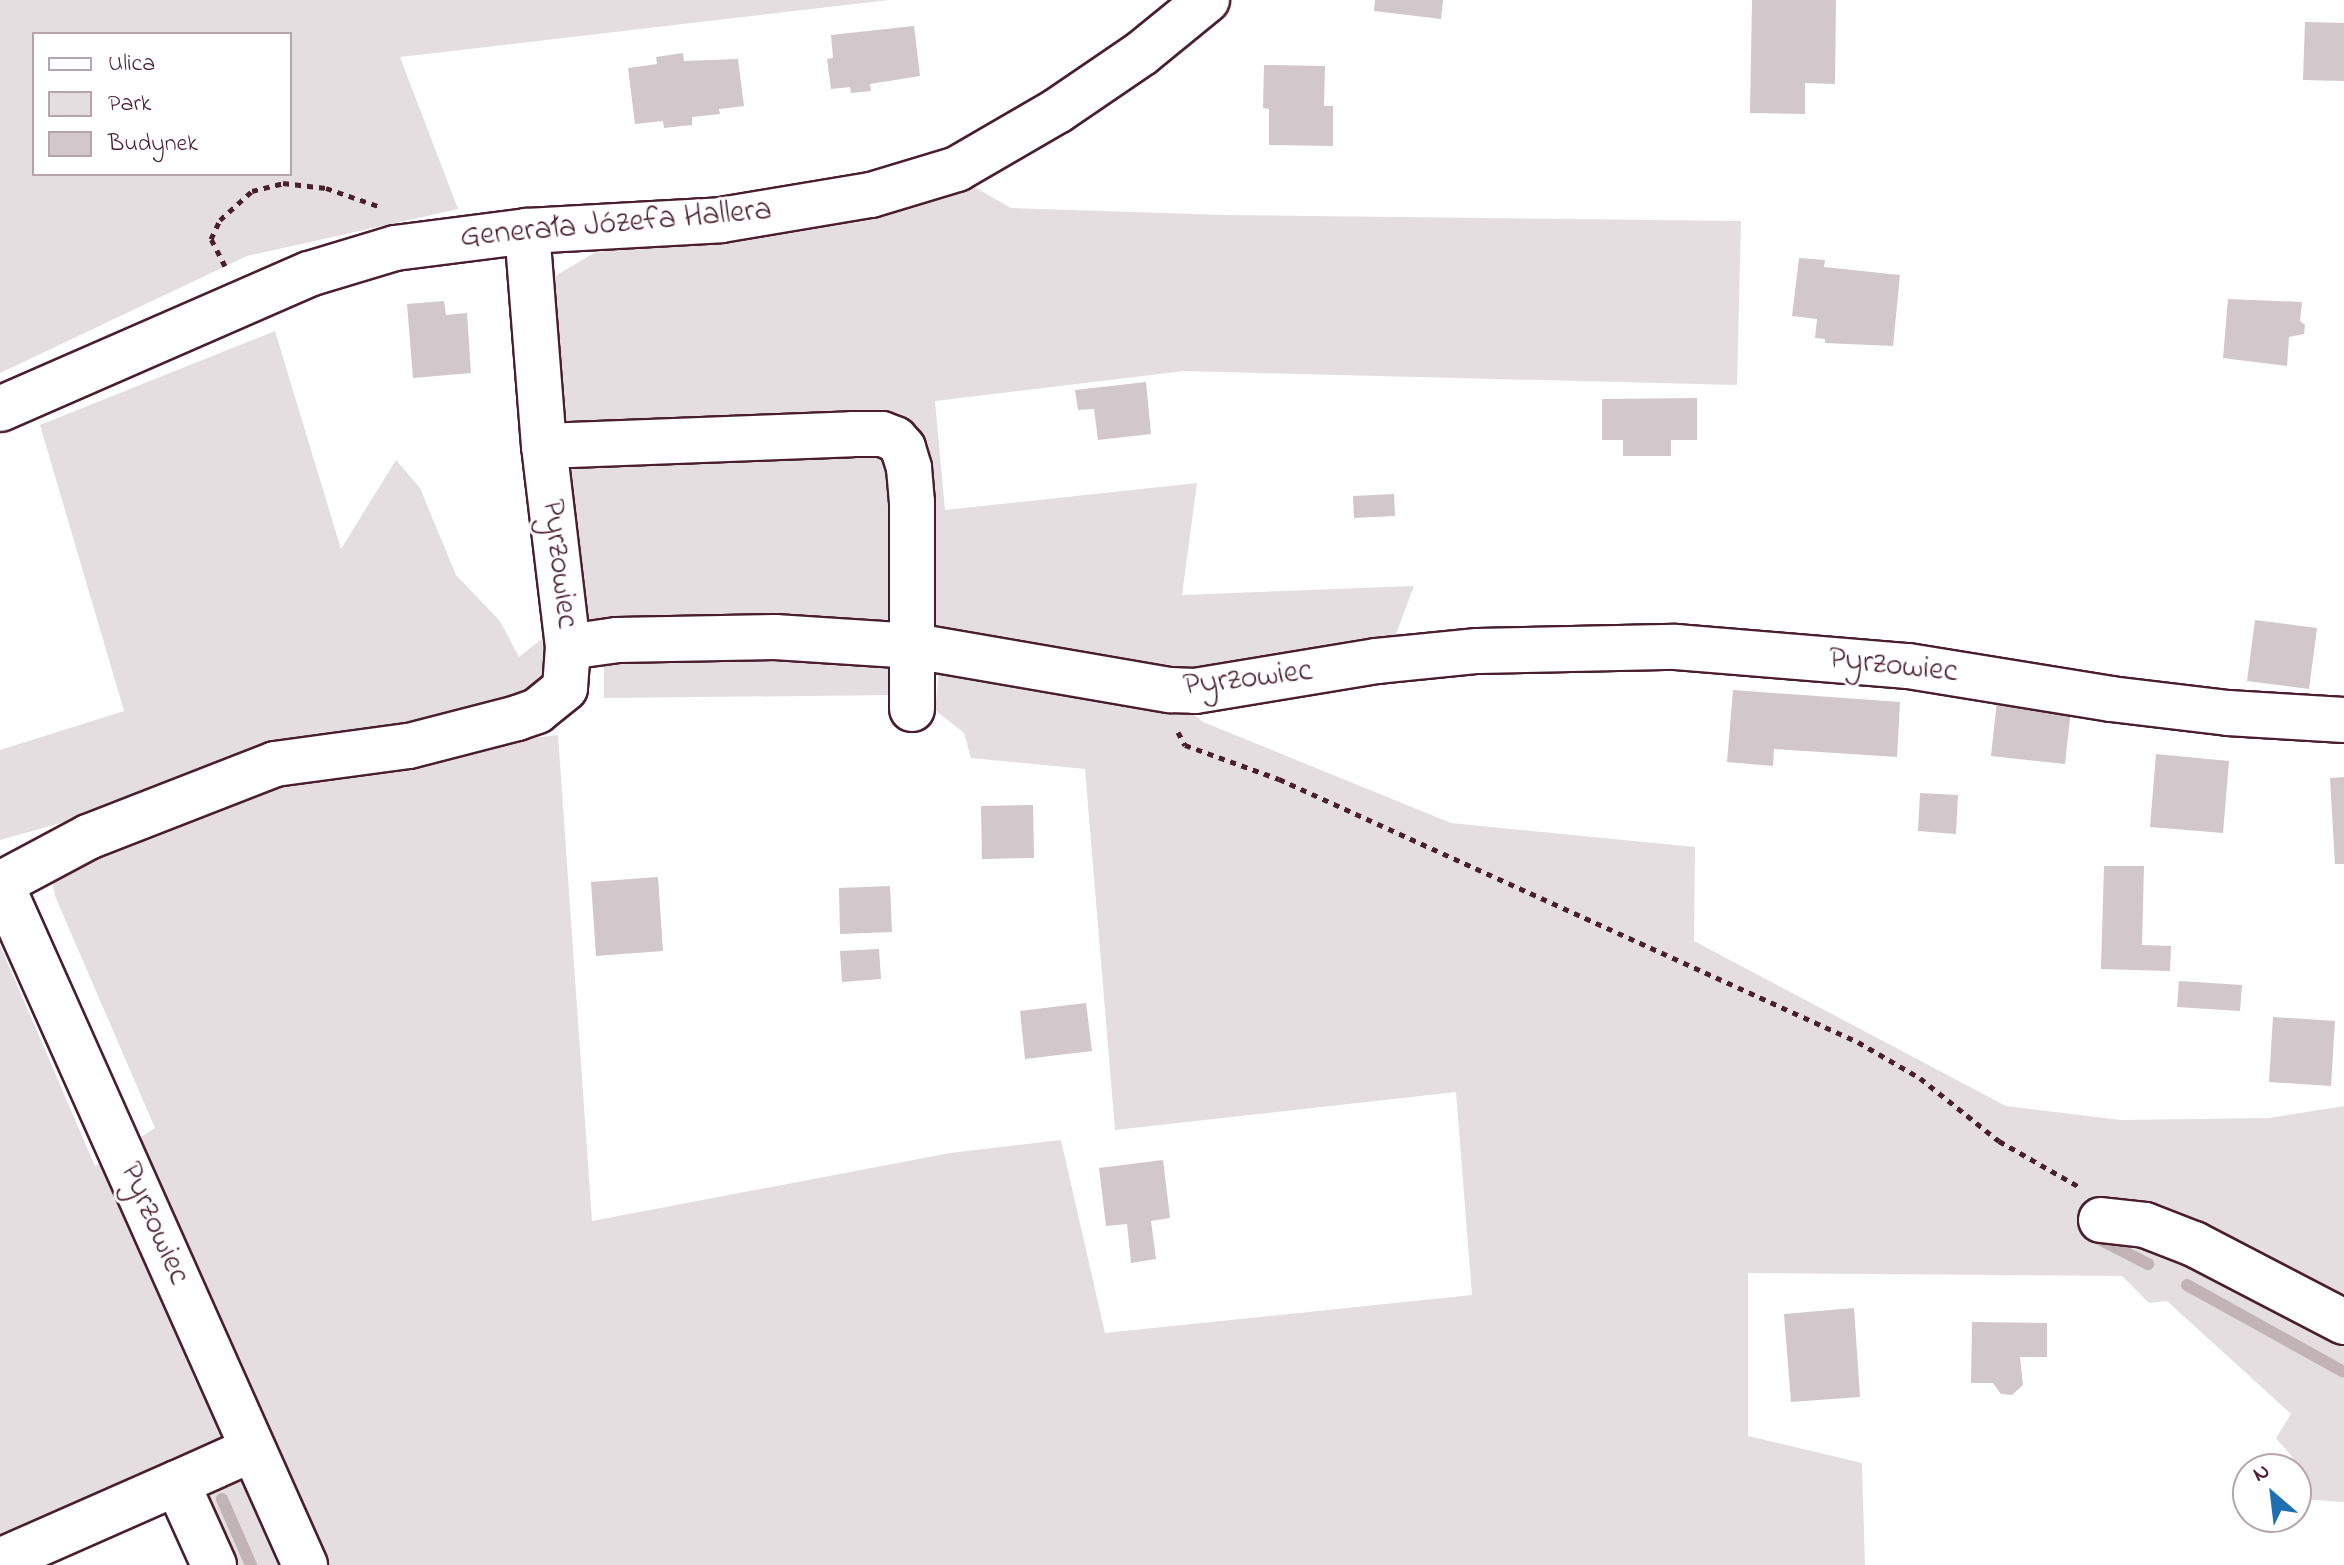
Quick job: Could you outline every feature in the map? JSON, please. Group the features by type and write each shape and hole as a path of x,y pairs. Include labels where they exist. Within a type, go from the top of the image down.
{"street":[{"name":"Generała Józefa Hallera","path":"0,409 309,274 395,248 527,231 721,220 871,195 957,169 1057,111 1142,53 1207,0"},
{"name":"Pyrzowiec","path":"527,231 544,446 568,647 617,640 775,637 914,646 1170,690 1242,686 1377,661 1478,651 1676,647 1908,666 2111,699 2228,713 2344,720"},
{"path":"544,446 852,434 882,434 895,439 903,448 909,468 912,502 912,709"},
{"path":"0,884 88,837 275,764 409,746 537,711 565,688 568,647"},
{"name":"Pyrzowiec","path":"0,884 305,1565"},
{"path":"2101,1220 2145,1225 2194,1244 2344,1322"},
{"path":"0,1561 253,1449"},
{"path":"177,1483 214,1565"}],"path":[{"path":"247,300 211,239 220,220 252,191 283,183 326,188 377,205 448,239"},
{"path":"1170,690 1170,716 1185,745 1279,779 1858,1042 1920,1078 1999,1141 2079,1187 2101,1220"}],"green space":[{"path":"0,0 889,0 400,57 458,209 247,256 0,373"},
{"path":"969,184 1011,208 1225,215 1741,221 1737,385 1184,371 935,401 945,510 1197,483 1182,595 1414,586 1392,645 1191,674 896,620 581,624 562,429 555,276 594,253 902,205"},
{"path":"275,331 341,549 396,460 420,488 456,575 500,621 519,657 552,631 538,689 0,840 0,750 124,711 40,425"},
{"path":"889,654 898,695 604,698 604,658"},
{"path":"939,670 1183,706 1203,722 1451,823 1695,847 1694,941 2006,1106 2121,1120 2269,1118 2344,1106 2344,1502 2312,1500 2312,1453 2289,1453 2276,1438 2291,1414 2167,1301 2149,1303 2122,1276 1748,1273 1748,1436 1862,1463 1865,1565 237,1565 189,1456 0,1539 0,945 95,1166 155,1128 55,896 51,871 171,820 300,781 471,745 558,735 592,1221 950,1153 1061,1140 1105,1333 1472,1295 1456,1092 1115,1130 1085,769 971,758 964,733 935,710"}],"building":[{"path":"1375,0 1443,0 1441,19 1374,11"},
{"path":"1752,0 1836,0 1835,84 1805,83 1805,114 1750,113"},
{"path":"2305,22 2344,23 2344,81 2303,80"},
{"path":"914,26 920,76 870,84 871,91 851,93 850,87 831,89 827,59 833,58 831,35"},
{"path":"683,53 684,61 738,59 744,106 719,109 720,114 692,117 692,125 664,128 663,121 635,124 628,68 657,64 656,57"},
{"path":"1264,65 1325,66 1324,106 1333,106 1333,146 1269,145 1269,109 1263,108"},
{"path":"1799,258 1825,260 1824,267 1900,275 1893,346 1825,343 1825,339 1815,338 1817,319 1792,316"},
{"path":"2228,299 2302,302 2300,321 2305,325 2304,334 2289,337 2287,366 2223,358"},
{"path":"444,301 446,315 467,313 471,373 413,378 407,304"},
{"path":"1146,382 1151,434 1098,440 1094,409 1078,410 1075,390"},
{"path":"1697,398 1697,440 1671,440 1671,456 1623,456 1623,440 1602,440 1602,399"},
{"path":"1394,494 1395,516 1354,518 1353,496"},
{"path":"2255,620 2317,628 2309,689 2247,681"},
{"path":"1733,690 1900,702 1897,757 1774,749 1773,766 1727,762"},
{"path":"1997,700 2071,709 2065,764 1991,756"},
{"path":"2156,754 2229,761 2223,833 2150,827"},
{"path":"2344,777 2344,864 2335,864 2330,778"},
{"path":"1920,793 1958,795 1956,834 1918,831"},
{"path":"1033,805 1034,858 982,859 981,806"},
{"path":"2104,866 2144,866 2142,945 2171,946 2170,971 2101,969"},
{"path":"658,877 663,951 596,956 591,882"},
{"path":"890,886 892,932 840,934 839,888"},
{"path":"879,949 881,979 842,982 840,951"},
{"path":"2179,981 2242,985 2240,1011 2177,1007"},
{"path":"1086,1003 1092,1051 1025,1059 1020,1011"},
{"path":"2273,1017 2335,1021 2331,1086 2269,1082"},
{"path":"1163,1160 1170,1218 1151,1221 1156,1259 1131,1263 1127,1224 1106,1226 1099,1168"},
{"path":"1854,1308 1860,1397 1791,1402 1784,1314"},
{"path":"1972,1322 2047,1323 2047,1357 2020,1357 2023,1385 2012,1395 2001,1394 1993,1383 1971,1383"}],"waterway":[{"path":"2101,1240 2148,1264"},
{"path":"2187,1285 2344,1372"},
{"path":"222,1499 251,1565"}]}
